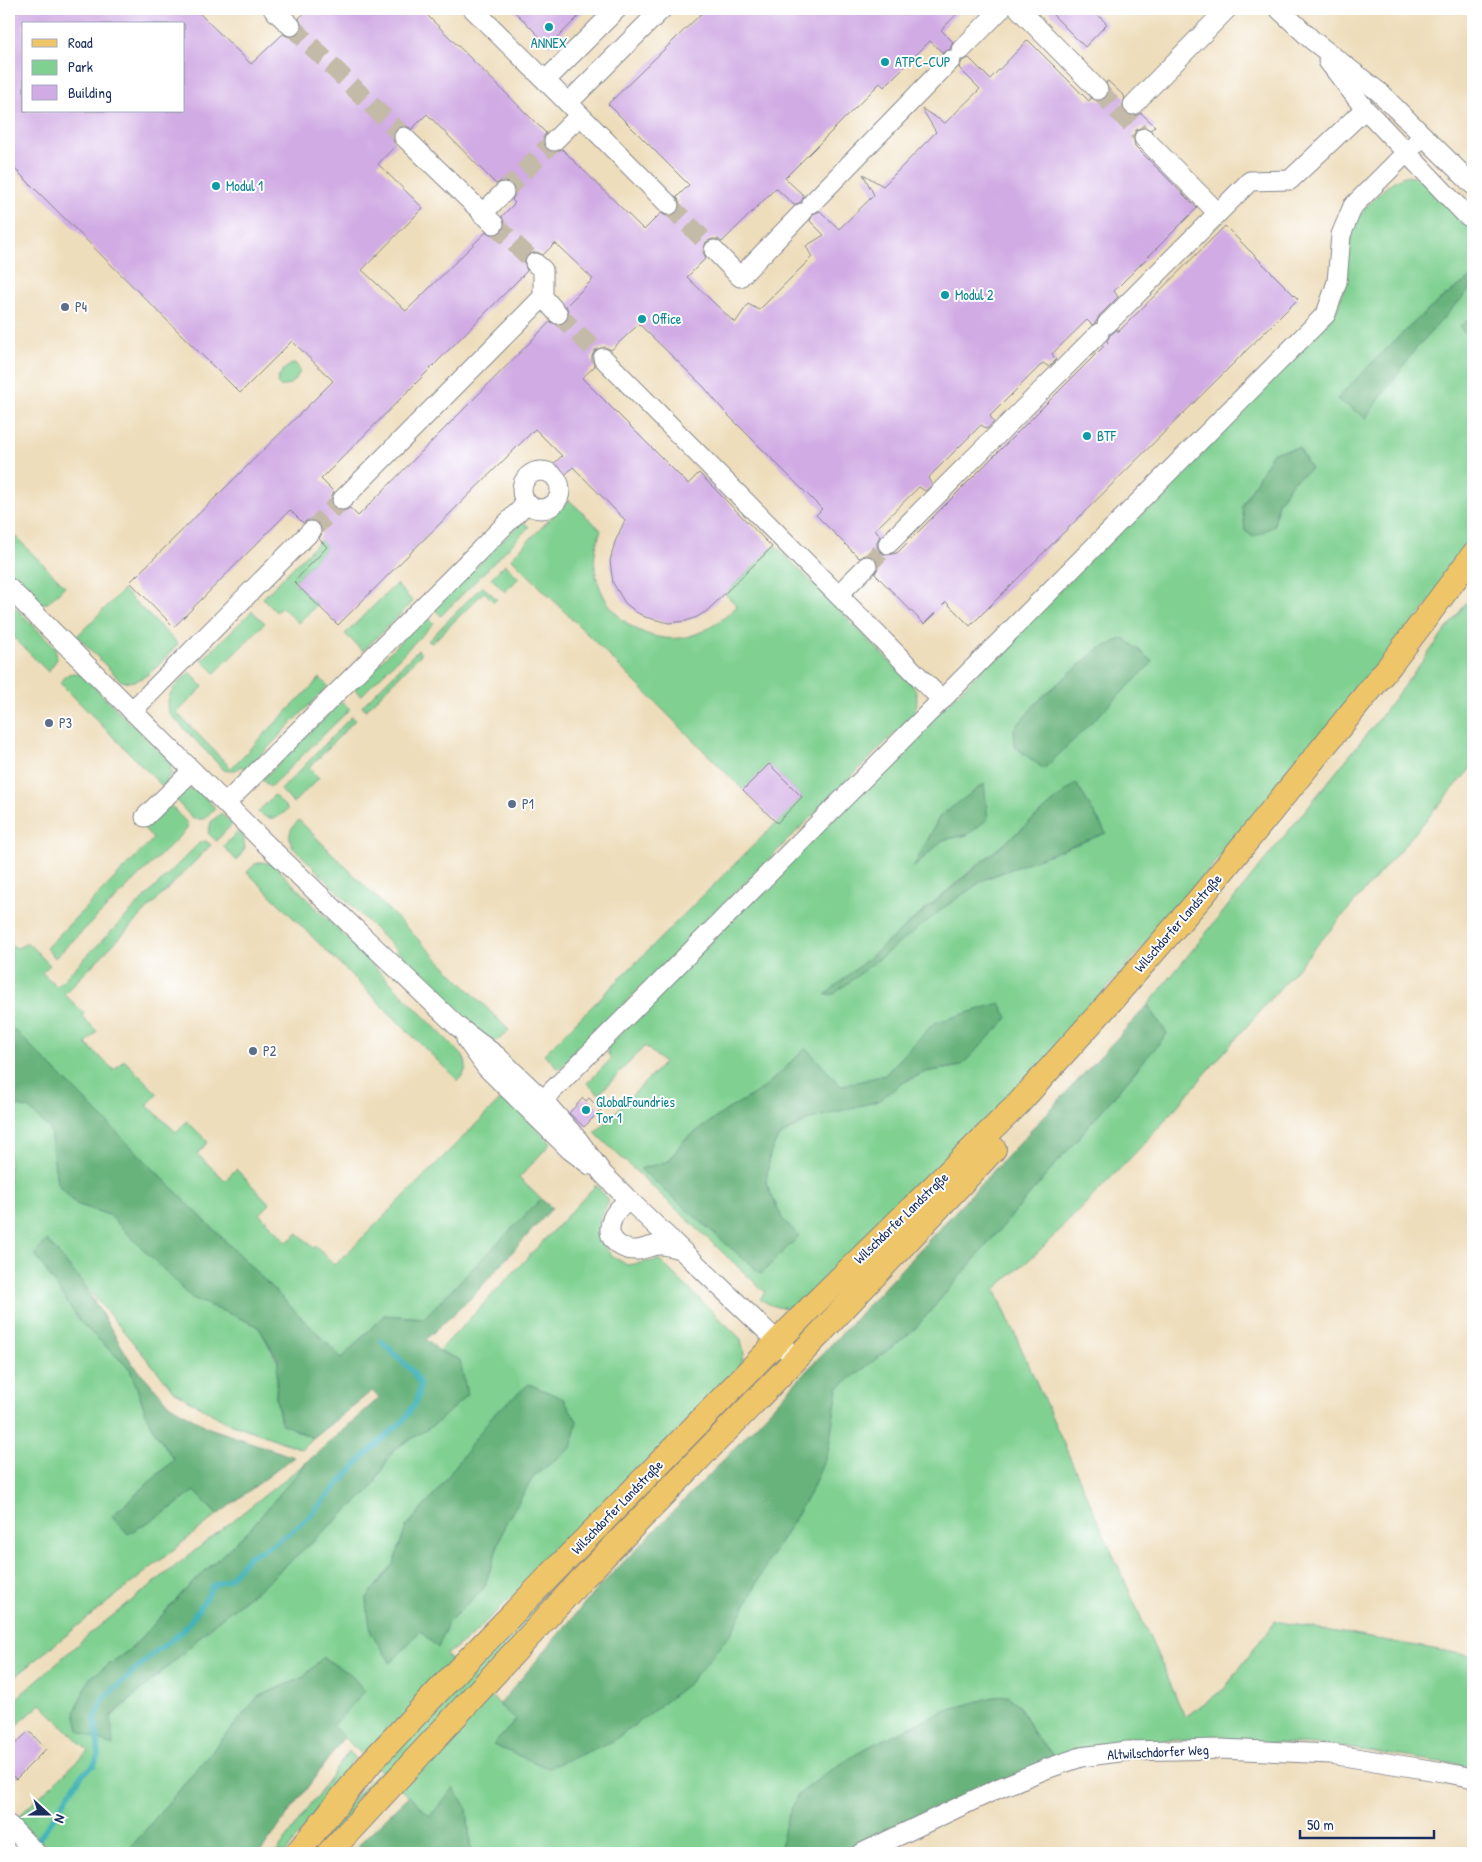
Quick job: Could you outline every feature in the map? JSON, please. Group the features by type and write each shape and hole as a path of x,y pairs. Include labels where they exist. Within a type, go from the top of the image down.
{"main road":[{"name":"Wilschdorfer Landstraße","path":"297,1853 371,1762 460,1668 814,1304 1018,1104 1202,896 1391,664 1473,555"},
{"name":"Wilschdorfer Landstraße","path":"329,1853 582,1579 796,1358 1048,1093 1142,989 1258,854 1373,711 1473,580"}],"street":[{"path":"274,9 291,26"},
{"path":"473,9 669,205"},
{"path":"546,80 617,9"},
{"path":"554,141 574,109 662,9"},
{"path":"714,250 740,277 1001,9"},
{"path":"1019,9 1098,90"},
{"path":"1133,105 1227,9"},
{"path":"1279,9 1312,40 1379,92 1473,184"},
{"path":"1312,40 1365,109 1466,215 1473,219"},
{"path":"888,544 1250,181 1290,180 1365,109"},
{"path":"543,1100 1326,314 1337,282 1341,235 1353,206 1423,136"},
{"path":"404,137 488,219 504,192"},
{"path":"1144,138 1218,213"},
{"path":"535,263 542,270 543,297 558,314"},
{"path":"342,500 543,297"},
{"path":"603,358 942,700"},
{"path":"226,804 526,503"},
{"path":"132,712 311,530"},
{"path":"838,595 867,566"},
{"path":"9,588 192,771 457,1026 497,1056 543,1100 579,1141 603,1174 679,1249 796,1358"},
{"path":"145,817 192,771"},
{"path":"457,1026 486,1067 570,1150 603,1174"},
{"path":"629,1200 618,1209 611,1220 610,1232 614,1242 627,1249 638,1250 648,1246 661,1245 679,1249"},
{"name":"Altwilschdorfer Weg","path":"862,1853 999,1788 1046,1769 1081,1758 1127,1751 1220,1749 1331,1754 1473,1778"},
{"path":"9,1825 33,1850"}],"green space":[{"path":"1404,176 1415,177 1425,182 1473,230 1473,276 1419,318 1338,399 1417,347 1473,286 1473,314 1461,327 1473,343 1473,546 1344,713 1029,1079 801,1303 785,1308 765,1302 760,1299 765,1292 595,1133 664,1063 645,1046 599,1094 587,1083 611,1059 608,1056 608,1046 1336,312 1344,284 1349,247 1355,225 1368,205 1393,182","holes":["1299,448 1310,469 1293,481 1278,503 1258,477 1273,453","1124,638 1153,662 1039,700 1097,650","1076,784 1105,833 985,879 826,995 962,878","940,816 967,835 943,840 914,867","806,1049 841,1087 885,1075 905,1054 961,1066 926,1072 902,1083 878,1101 810,1119 778,1137 770,1154 766,1183 782,1218 798,1236 641,1169 669,1161 683,1141 727,1110 764,1088"]},
{"path":"1473,276 1473,286 1417,347 1366,418 1337,399 1419,318"},
{"path":"1473,314 1473,343 1460,327"},
{"path":"295,363 300,370 297,377 286,386 279,386 277,382 281,373"},
{"path":"1299,448 1311,469 1293,481 1278,502 1274,526 1253,537 1245,531 1242,506 1273,452"},
{"path":"569,500 601,530 595,558 598,583 604,597 613,610 636,629 650,635 665,638 681,638 697,634 712,626 737,606 725,594 775,545 911,683 917,699 913,715 559,1069 544,1054 802,797 769,764 743,790 511,558"},
{"path":"522,521 529,527 441,616 434,609"},
{"path":"9,530 65,586 48,603 34,603 9,578"},
{"path":"320,540 327,547 294,582 317,605 298,623 282,607 276,612 263,598"},
{"path":"505,564 519,578 505,592 491,578"},
{"path":"396,584 413,602 363,651 345,634"},
{"path":"482,586 497,599 494,602 484,592 432,643 428,641"},
{"path":"123,590 178,644 146,676 130,682 121,681 77,636"},
{"path":"1473,594 1473,766 1146,1142 1038,1252 995,1289 1185,1717 1224,1689 1275,1621 1473,1656 1473,1767 1334,1746 1193,1739 1115,1746 1056,1758 1034,1735 1019,1705 868,1747 828,1772 798,1795 779,1853 471,1853 467,1809 454,1789 430,1816 332,1727 323,1657 304,1677 258,1697 126,1853 53,1853 16,1819 88,1751 41,1704 9,1732 9,1705 87,1636 308,1461 249,1530 188,1587 132,1648 90,1678 111,1717 217,1621 265,1584 371,1489 393,1450 437,1423 460,1360 439,1351 596,1185 609,1201 600,1218 597,1237 611,1255 627,1265 659,1260 741,1339 744,1353 740,1369 474,1634 446,1655 517,1720 494,1745 732,1632 765,1567 812,1489 828,1451 838,1388 914,1330 1167,1034 1148,1005 1378,720","holes":["571,1448 534,1476 505,1524 484,1588 448,1622 438,1647 420,1631 390,1663 366,1600 394,1563 406,1527 435,1494"]},
{"path":"9,601 55,647 57,659 48,672 9,633"},
{"path":"252,611 265,623 215,673 202,660"},
{"path":"426,615 434,623 361,696 354,689"},
{"path":"1124,638 1153,662 1044,769 1015,747 1014,729 1039,700 1097,650"},
{"path":"418,650 421,654 366,710 362,706"},
{"path":"190,672 203,687 177,713 231,768 320,678 328,686 246,770 241,766 229,771 224,770 169,713 168,700 170,695 176,685"},
{"path":"75,673 84,677 170,762 172,772 163,787 60,683 68,674"},
{"path":"342,701 350,709 270,787 262,780"},
{"path":"352,716 355,720 309,768 319,778 293,803 281,790"},
{"path":"1076,783 1106,833 985,879 949,904 834,994 825,995"},
{"path":"984,784 988,819 967,835 943,840 913,868 940,816"},
{"path":"188,788 200,792 215,808 204,819 193,819 174,798 181,790"},
{"path":"274,795 288,809 277,817 266,817 258,812"},
{"path":"168,803 187,823 187,829 55,958 46,948 153,839 144,828"},
{"path":"221,813 232,824 216,841 208,833 211,822"},
{"path":"299,820 509,1030 501,1038 495,1041 482,1036 293,847 290,832"},
{"path":"239,831 243,835 245,848 237,861 223,846"},
{"path":"206,841 211,845 64,994 84,1013 82,1016 97,1031 86,1044 114,1070 124,1060 158,1094 147,1105 176,1132 187,1121 208,1142 197,1154 225,1180 236,1169 270,1204 260,1214 287,1242 298,1233 314,1248 316,1246 335,1265 504,1096 551,1143 519,1178 541,1199 424,1318 384,1315 342,1358 14,1030 9,1045 9,944 17,948 28,943 50,965 42,973 57,986 199,843"},
{"path":"263,862 273,864 462,1055 466,1069 458,1081 247,872 255,864"},
{"path":"1000,1003 1008,1018 961,1066 925,1072 902,1083 878,1101 810,1119 778,1137 770,1154 766,1183 782,1218 799,1236 761,1274 640,1169 669,1161 683,1141 727,1110 764,1088 806,1048 841,1086 885,1075 934,1023"},
{"path":"1148,1005 1167,1034 914,1330 838,1388 828,1451 812,1489 765,1567 732,1632 690,1682 613,1741 548,1768 493,1745 516,1720 499,1705 595,1591 713,1471"},
{"path":"14,1029 342,1358 384,1315 424,1318 541,1199 552,1208 471,1298 426,1339 439,1351 460,1360 467,1395 437,1423 393,1450 371,1489 265,1584 217,1621 111,1716 113,1746 79,1731 75,1711 90,1678 132,1648 188,1587 249,1530 308,1461 379,1398 372,1391 313,1438 281,1423 276,1397 278,1359 258,1326 192,1298 109,1215 76,1204 57,1183 50,1129 28,1108 9,1104 9,1045"},
{"path":"9,1104 28,1108 50,1129 57,1183 76,1204 109,1215 195,1299 258,1326 278,1362 276,1397 281,1423 313,1438 302,1449 224,1421 175,1392 47,1241 80,1322 130,1369 150,1424 174,1460 112,1516 164,1513 195,1491 217,1515 9,1681"},
{"path":"47,1240 82,1282 132,1363 170,1405 209,1428 294,1457 217,1515 195,1491 164,1513 128,1534 112,1516 174,1460 150,1424 130,1369 80,1322 35,1254"},
{"path":"762,1372 765,1375 476,1682 468,1675"},
{"path":"529,1384 564,1399 577,1421 571,1448 534,1476 505,1524 484,1588 448,1622 438,1648 420,1631 391,1663 371,1633 366,1599 394,1563 406,1527 435,1494 492,1416"},
{"path":"323,1657 351,1675 365,1691 333,1726 344,1737 260,1853 126,1853 258,1697 304,1677"},
{"path":"1008,1696 1019,1705 1034,1735 1056,1758 858,1848 842,1853 779,1853 787,1818 798,1795 828,1772 868,1747 947,1710 993,1697"},
{"path":"349,1751 355,1757 286,1853 276,1853"},
{"path":"378,1772 385,1779 338,1827 316,1853 309,1853 348,1804"},
{"path":"454,1788 467,1809 471,1853 352,1853 409,1796 430,1816"}],"building":[{"path":"9,9 195,9 251,64 283,34 289,37 299,34 302,28 299,18 309,9 421,9 546,133 543,143 546,149 556,152 562,149 644,230 661,213 671,216 677,213 680,203 677,197 689,185 608,104 706,9 962,9 941,30 953,42 950,49 943,53 930,41 884,87 880,83 785,178 804,196 801,202 794,205 776,188 722,242 718,239 712,239 706,242 703,252 706,258 687,277 735,323 748,304 759,310 812,257 806,246 824,235 810,221 813,214 820,211 839,229 874,195 863,174 883,186 936,132 922,109 945,123 980,89 959,68 962,61 969,58 990,79 1028,40 1089,101 1091,98 1100,101 1106,98 1109,93 1106,82 1108,81 1125,97 1122,108 1126,113 1136,116 1141,113 1155,126 1151,130 1142,127 1136,130 1133,136 1135,146 1197,208 1114,291 1118,297 1099,316 1096,322 1092,325 1087,320 1052,354 1056,360 1049,367 1043,363 990,416 994,422 987,429 981,425 928,478 932,485 925,491 919,487 875,530 880,536 877,547 880,552 886,555 897,553 1108,342 1110,335 1118,329 1118,332 1225,226 1298,299 970,626 946,602 924,624 875,574 878,568 875,558 864,555 859,558 816,515 822,509 724,411 704,387 639,324 611,350 605,347 595,350 592,361 595,366 582,378 688,484 699,473 772,547 707,611 686,621 669,623 645,617 625,603 613,583 610,561 615,542 625,520 573,467 560,480 549,468 562,456 535,429 338,625 294,582 327,547 319,539 322,533 319,523 308,520 303,523 290,510 174,627 130,582 333,381 292,341 240,393 9,163","holes":["427,114 496,184 501,181 512,184 515,194 512,200 515,203 502,216 505,226 502,232 492,235 486,232 406,311 362,270 423,208 378,164 396,145 393,141 396,129 406,126 412,129","555,243 593,279 566,306 569,312 566,322 560,325 550,322 358,516 350,508 344,511 334,508 331,502 334,492 321,479 527,271 524,261 527,255 537,252 543,255"]},
{"name":"ANNEX","path":"512,9 586,9 549,46"},
{"path":"1047,9 1092,9 1107,24 1085,47"},
{"path":"769,764 802,797 777,823 743,790"},
{"path":"583,1098 586,1101 589,1098 601,1110 584,1127 569,1113"},
{"path":"29,1731 46,1749 16,1779 9,1772 9,1750"}],"waterway":[{"path":"39,1839 81,1776 94,1765 99,1755 95,1719 103,1699 154,1653 184,1630 205,1600 212,1586 229,1579 249,1556 265,1549 290,1533 308,1518 365,1455 405,1419 417,1400 420,1384 412,1371 381,1341"}],"tunnel":[{"path":"291,26 404,137"},
{"path":"1098,90 1144,138"},
{"path":"504,192 554,141"},
{"path":"669,205 714,250"},
{"path":"494,224 535,263"},
{"path":"558,314 603,358"},
{"path":"311,531 342,500"},
{"path":"867,566 888,544"}],"place":[{"name":"ANNEX","path":"549,27"},
{"name":"ATPC-CUP","path":"885,62"},
{"name":"Modul 1","path":"216,186"},
{"name":"Modul 2","path":"945,295"},
{"name":"P4","path":"65,307"},
{"name":"Office","path":"642,319"},
{"name":"BTF","path":"1087,436"},
{"name":"P3","path":"49,723"},
{"name":"P1","path":"512,804"},
{"name":"P2","path":"253,1051"},
{"name":"GlobalFoundries Tor 1","path":"586,1110"}]}
